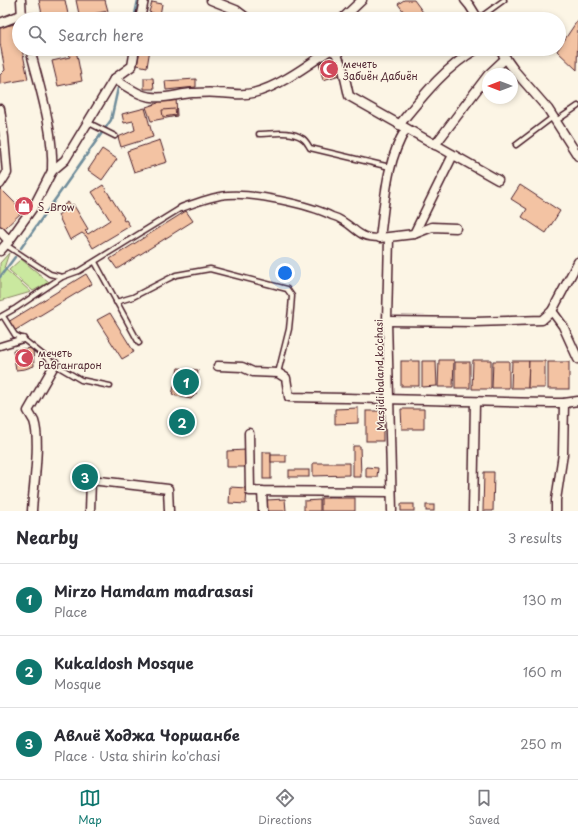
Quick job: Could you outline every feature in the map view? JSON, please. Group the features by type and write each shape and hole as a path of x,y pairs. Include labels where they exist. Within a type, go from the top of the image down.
{"street":[{"path":"21,0 22,12"},
{"path":"141,12 144,0"},
{"path":"211,0 239,12"},
{"path":"349,12 362,0"},
{"path":"465,0 473,12"},
{"path":"0,23 12,20"},
{"path":"5,246 34,206 52,171 53,159 48,120 32,56"},
{"path":"52,171 65,160 114,79 132,66 134,56"},
{"path":"114,79 132,90 153,98 197,93 239,95 253,93 282,80 321,56"},
{"path":"337,56 343,69 349,96 498,180"},
{"path":"380,238 390,167 403,127 440,77 464,56"},
{"path":"495,68 506,58 554,118 578,156"},
{"path":"435,145 482,82"},
{"path":"0,109 7,173 0,184"},
{"path":"414,234 453,155"},
{"path":"181,208 228,195 246,195 324,212 343,221 359,234 370,238 389,238 414,234 432,227 456,228"},
{"path":"0,231 5,246"},
{"name":"Masjidi baland ko'chasi","path":"389,238 387,321 392,511"},
{"path":"387,321 475,322 542,320 552,311 578,262"},
{"path":"552,311 563,326 578,359"},
{"path":"0,346 23,339"},
{"path":"32,511 36,459 36,432 28,410 55,364"},
{"path":"218,366 242,367 253,372 278,373 286,378 289,397 475,402 564,403 578,401"},
{"path":"473,511 475,402"},
{"path":"556,511 556,500 563,454 564,403"},
{"path":"249,433 250,491 392,492"},
{"path":"90,511 90,480 168,490 169,511"},
{"path":"262,491 263,511"}],"lane":[{"path":"488,12 504,0"},
{"path":"516,145 554,118 578,106"},
{"path":"87,122 115,136"},
{"path":"259,134 288,134 297,136 304,139 310,148 390,167"},
{"path":"110,386 81,380 55,364 23,339 15,335 2,316 62,276 79,271 95,262 181,208"},
{"path":"5,246 50,274 62,276"},
{"path":"95,262 139,343"},
{"path":"116,302 133,298 176,275 210,269 287,289 292,296 290,322 278,373"}],"green space":[{"path":"9,253 4,268 31,292 0,301 0,263"},
{"path":"21,259 49,282 33,291 9,270"}],"building":[{"path":"39,0 65,0 68,12 42,12"},
{"path":"76,0 105,0 108,11 103,12 79,12"},
{"path":"404,0 414,0 423,12 404,12 398,4"},
{"path":"152,2 162,4 161,12 149,12"},
{"path":"577,21 577,70 562,56 566,56 566,38"},
{"path":"12,25 12,56 23,56 28,79 0,84 0,75 5,70 0,43 0,27"},
{"path":"77,56 82,81 58,86 52,61"},
{"path":"139,56 149,56 147,67 137,65"},
{"name":"мечеть Забиён Дабиён","path":"335,58 340,75 323,80 319,63"},
{"path":"144,78 153,78 154,89 144,89"},
{"path":"196,79 196,87 166,90 165,81"},
{"path":"176,98 177,116 151,121 146,107 158,103 160,99"},
{"path":"145,108 153,137 121,147 118,137 135,130 133,121 124,123 122,114"},
{"path":"175,109 176,115 163,117 162,110"},
{"path":"160,140 167,162 134,172 127,151"},
{"path":"102,149 117,159 102,180 88,170"},
{"path":"103,185 124,218 124,221 126,220 130,226 93,248 86,236 82,233 70,240 58,215 66,209 64,205 68,202 71,206 73,204 88,229 85,231 88,234 110,220 92,192"},
{"path":"520,185 560,211 546,233 522,217 527,209 511,199"},
{"path":"1,189 23,211 4,229 0,225"},
{"path":"186,211 193,221 117,269 110,259"},
{"path":"86,274 92,284 14,331 8,322"},
{"path":"110,313 134,352 122,359 97,320"},
{"name":"мечеть Равгангарон","path":"33,348 34,366 16,370 13,350"},
{"path":"439,360 454,360 453,387 438,387"},
{"path":"473,360 491,360 491,389 472,389"},
{"path":"401,361 419,361 419,386 401,386"},
{"path":"422,361 436,361 437,386 422,387"},
{"path":"493,361 509,361 509,388 492,388"},
{"path":"512,361 529,361 528,388 511,388"},
{"path":"529,361 545,361 545,388 528,388"},
{"path":"455,362 470,362 470,388 455,388"},
{"path":"548,362 569,362 569,389 548,389"},
{"path":"178,368 198,370 196,394 191,399 172,395"},
{"path":"358,408 358,423 335,424 335,409"},
{"path":"401,409 424,409 424,429 402,429"},
{"path":"366,411 383,411 383,441 366,441"},
{"path":"189,415 189,429 176,429 175,416"},
{"path":"353,446 360,446 361,477 353,477"},
{"path":"246,450 246,467 227,467 227,451"},
{"path":"263,452 271,452 271,479 263,479"},
{"path":"271,455 286,455 286,462 271,462"},
{"path":"313,463 349,463 349,475 313,476"},
{"path":"366,467 378,468 377,477 366,477"},
{"path":"289,470 309,470 309,477 289,477"},
{"path":"484,472 494,472 493,511 483,511"},
{"path":"230,487 247,488 246,504 229,503"},
{"path":"321,498 355,498 355,511 321,511"},
{"path":"285,499 286,511 268,511 267,500"},
{"path":"320,500 320,511 304,511 304,501"},
{"path":"401,504 414,504 414,511 401,511"},
{"path":"426,505 434,505 434,511 426,511"}],"waterway":[{"path":"135,12 138,0"},
{"path":"21,248 111,120 118,88"},
{"path":"0,277 15,257"}],"place":[{"name":"мечеть Забиён Дабиён","path":"329,69"},
{"name":"S_Brow","path":"24,206"},
{"name":"мечеть Равгангарон","path":"24,358"},
{"name":"Mirzo Hamdam madrasasi","path":"186,382"},
{"name":"Kukaldosh Mosque","path":"182,422"},
{"name":"Авлиё Ходжа Чоршанбе","path":"85,477"}]}
